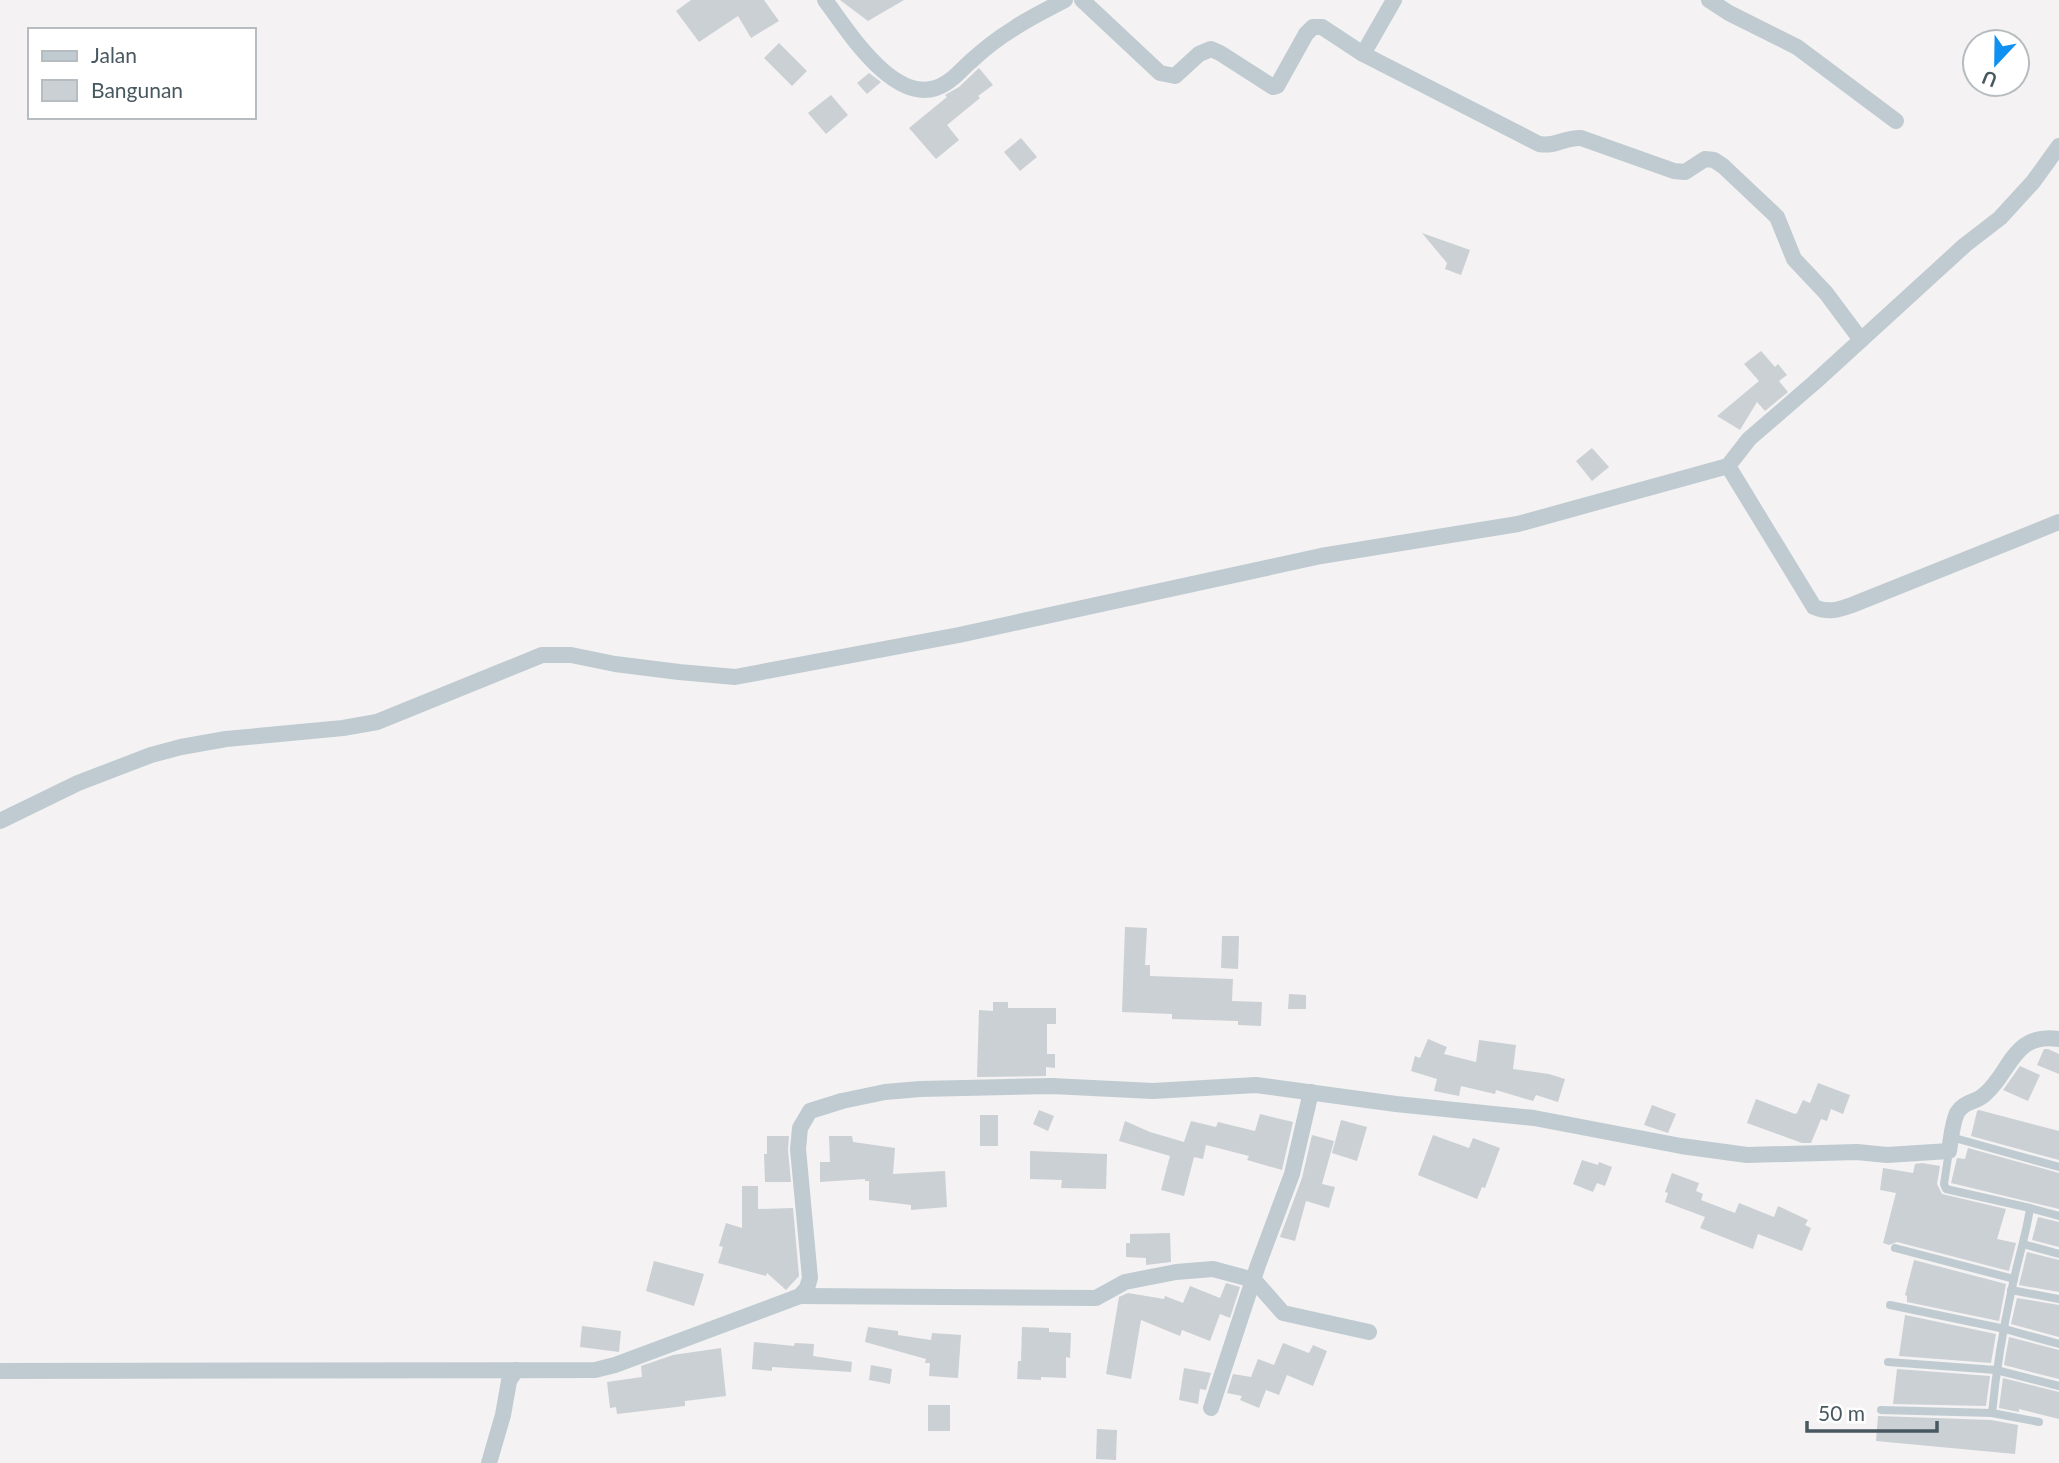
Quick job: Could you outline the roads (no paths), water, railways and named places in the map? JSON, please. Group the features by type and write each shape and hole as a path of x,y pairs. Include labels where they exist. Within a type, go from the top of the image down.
{"street":[{"path":"825,0 865,54 892,79 918,90 935,90 1013,29 1065,0"},
{"path":"1083,0 1150,65 1168,75 1175,76 1199,54 1211,49 1270,86 1277,86 1306,34 1313,27 1322,27 1363,54 1539,145 1556,145 1571,138 1581,138 1674,172 1685,172 1706,159 1714,160 1777,217 1794,259 1826,293 1861,340"},
{"path":"1363,54 1394,0"},
{"path":"1709,0 1797,47 1896,121"},
{"path":"0,821 78,783 151,755 226,739 343,728 377,722 541,655 571,655 628,665 735,677 959,635 1321,556 1518,524 1728,466 1749,439 1965,245 2000,218 2033,182 2059,146"},
{"path":"1728,466 1814,607 1823,611 1852,606 2059,522"},
{"path":"800,1296 807,1288 810,1278 798,1149 800,1128 810,1111 885,1092 1052,1086 1153,1091 1256,1085 1534,1118 1681,1146 1747,1155 1857,1152 1888,1155 1950,1144 1959,1110 1968,1102 1986,1094 2014,1055 2032,1041 2044,1038 2059,1039"},
{"path":"1211,1408 1292,1174 1311,1092"},
{"path":"0,1371 595,1370 800,1296 1096,1298 1125,1282 1176,1272 1213,1269 1254,1280 1283,1313 1369,1332"},
{"path":"489,1463 503,1415 509,1381 516,1370"}],"lane":[{"path":"2059,1167 1950,1144 1944,1184 1946,1189 2059,1216"},
{"path":"1992,1413 1996,1370 2030,1209"},
{"path":"2023,1244 2059,1254"},
{"path":"1895,1248 2014,1279"},
{"path":"2011,1290 2059,1299"},
{"path":"1889,1305 2005,1328 2059,1344"},
{"path":"1888,1362 1996,1370 2059,1387"},
{"path":"1881,1410 1992,1413 2039,1422"}]}
